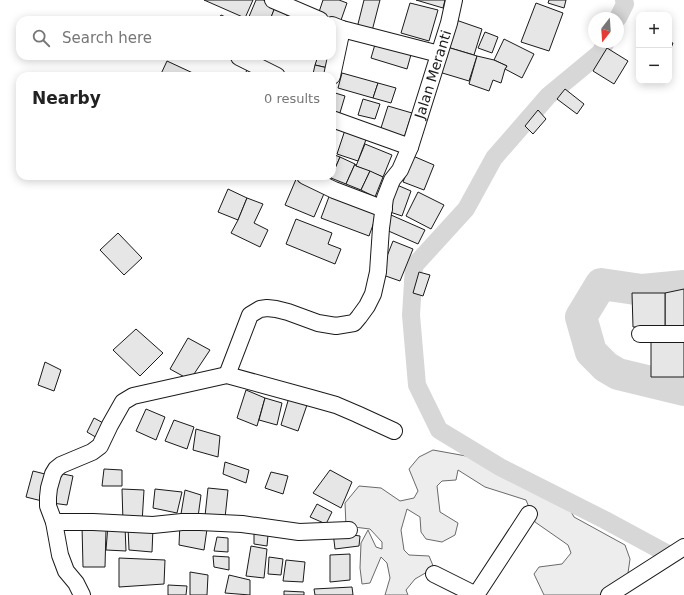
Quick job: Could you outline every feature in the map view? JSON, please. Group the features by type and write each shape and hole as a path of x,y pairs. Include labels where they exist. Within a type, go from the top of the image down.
{"street":[{"path":"273,0 311,16"},
{"name":"Jalan Meranti","path":"227,375 250,315 260,309 276,309 318,323 336,326 354,323 367,306 373,294 378,272 385,198 392,180 400,170 410,147 449,23 454,0"},
{"path":"337,27 439,54"},
{"path":"245,60 269,72"},
{"path":"332,72 334,60"},
{"path":"336,120 410,147"},
{"path":"313,180 334,190 384,209"},
{"path":"640,334 684,334"},
{"path":"82,595 76,583 66,570 60,555 54,522 48,506 49,488 56,469 61,465 92,452 100,446 110,425 124,402 133,396 227,375 336,406 394,431"},
{"path":"434,574 476,595 529,514"},
{"path":"54,522 153,525 200,522 242,524 299,532 349,530"},
{"path":"609,595 684,547"}],"shaded area":[{"path":"433,450 505,463 528,473 567,504 574,517 625,545 630,559 628,573 618,591 612,595 544,595 534,574 539,567 562,564 571,553 568,545 535,522 526,500 485,487 458,470 456,480 442,481 437,486 440,512 458,523 455,535 442,542 426,539 421,532 420,517 407,509 401,530 404,550 409,555 429,556 434,568 415,579 406,590 408,595 385,595 390,578 387,563 381,557 370,583 362,584 360,568 361,543 368,530 376,547 382,549 382,542 370,529 346,526 345,503 359,486 381,488 400,501 414,498 418,491 409,469 419,457"}],"building":[{"path":"204,0 253,0 246,16 240,16"},
{"path":"256,0 263,0 276,5 272,16 249,16"},
{"path":"323,0 339,0 347,3 340,23 336,22 336,16 318,15"},
{"path":"364,0 380,0 372,31 357,28"},
{"path":"416,0 445,0 443,8"},
{"path":"549,0 566,0 564,8 548,3"},
{"path":"410,3 438,10 429,41 401,33"},
{"path":"536,3 563,13 549,51 521,42"},
{"path":"275,7 288,13 287,16 272,16"},
{"path":"456,20 482,29 474,55 447,47"},
{"path":"485,32 498,37 492,53 478,48"},
{"path":"504,39 534,54 522,78 505,69 507,66 494,60"},
{"path":"376,41 412,51 407,69 371,58"},
{"path":"447,47 477,56 469,81 439,72"},
{"path":"607,48 628,61 614,84 593,71"},
{"path":"477,56 494,60 507,66 501,83 493,80 489,91 469,84"},
{"path":"317,60 331,60 328,68 315,65"},
{"path":"167,61 191,72 162,72"},
{"path":"315,65 328,68 326,72 313,72"},
{"path":"342,73 378,83 373,98 338,88"},
{"path":"378,83 396,88 391,103 373,98"},
{"path":"565,89 584,104 577,114 557,99"},
{"path":"336,93 345,96 339,116 336,114"},
{"path":"363,99 380,104 375,119 358,115"},
{"path":"388,106 412,113 404,138 380,131"},
{"path":"538,110 546,119 533,134 525,126"},
{"path":"345,130 367,137 358,161 337,154"},
{"path":"365,144 392,155 383,177 356,166"},
{"path":"336,156 340,157 336,166"},
{"path":"413,156 434,165 424,190 403,182"},
{"path":"340,157 355,164 346,184 336,180 336,166"},
{"path":"355,164 356,166 370,171 361,190 346,184"},
{"path":"370,171 383,177 375,197 361,190"},
{"path":"296,180 304,180 326,189 314,217 285,205"},
{"path":"397,185 411,191 402,216 387,211"},
{"path":"228,189 247,198 238,220 218,212"},
{"path":"418,192 444,205 431,229 406,216"},
{"path":"330,194 378,211 369,236 321,218"},
{"path":"247,198 263,204 254,223 268,230 260,247 231,233"},
{"path":"391,215 425,230 418,244 384,229"},
{"path":"296,219 332,233 328,244 341,249 335,264 286,244"},
{"path":"118,233 142,258 124,275 100,250"},
{"path":"393,241 413,249 400,281 380,274"},
{"path":"419,272 430,275 423,296 413,293"},
{"path":"684,289 684,328 665,327 665,293"},
{"path":"632,293 665,293 665,327 633,327"},
{"path":"136,329 163,353 140,376 113,350"},
{"path":"188,338 210,350 190,380 170,369"},
{"path":"651,340 684,341 684,377 651,377"},
{"path":"45,362 61,370 54,391 38,385"},
{"path":"246,390 265,398 257,426 237,418"},
{"path":"290,394 308,402 298,431 281,425"},
{"path":"265,398 282,403 277,425 259,420"},
{"path":"146,409 165,417 156,440 136,431"},
{"path":"94,418 107,425 99,439 87,432"},
{"path":"174,420 194,427 187,449 165,441"},
{"path":"196,429 220,436 218,457 193,450"},
{"path":"225,462 249,470 246,483 223,474"},
{"path":"104,469 122,470 122,486 102,486"},
{"path":"330,470 352,482 341,508 313,493"},
{"path":"33,471 49,475 42,501 26,497"},
{"path":"271,472 288,476 283,494 265,488"},
{"path":"58,473 73,476 67,505 52,503"},
{"path":"208,488 228,490 225,518 205,516"},
{"path":"122,489 144,490 142,523 123,522"},
{"path":"155,489 182,492 177,513 153,508"},
{"path":"185,490 201,495 198,517 181,514"},
{"path":"317,504 332,512 326,524 310,517"},
{"path":"180,523 207,529 204,550 179,545"},
{"path":"108,525 125,526 126,551 106,550"},
{"path":"82,526 106,529 105,567 83,567"},
{"path":"128,527 153,528 152,552 129,550"},
{"path":"333,532 360,536 359,546 335,549"},
{"path":"254,533 268,535 267,546 254,544"},
{"path":"217,537 228,538 228,552 214,551"},
{"path":"251,546 267,549 264,578 246,576"},
{"path":"350,554 350,580 330,582 330,555"},
{"path":"213,556 229,557 229,570 214,567"},
{"path":"269,557 283,559 281,575 268,574"},
{"path":"119,558 165,560 164,584 119,587"},
{"path":"286,560 305,562 303,582 283,581"},
{"path":"190,572 208,575 207,595 190,595"},
{"path":"229,575 250,580 250,595 225,593"},
{"path":"168,585 187,586 186,595 168,595"},
{"path":"352,587 353,595 315,595 314,589"},
{"path":"284,591 304,592 304,595 284,595"}],"waterway":[{"path":"621,12 625,4 624,0"},
{"path":"603,48 600,53 548,96 494,158 466,209 414,266 411,315 417,385 439,430 500,467 605,520 666,553"},
{"path":"684,286 642,290 601,284 581,317 591,352 606,367 618,374 684,390"}]}
